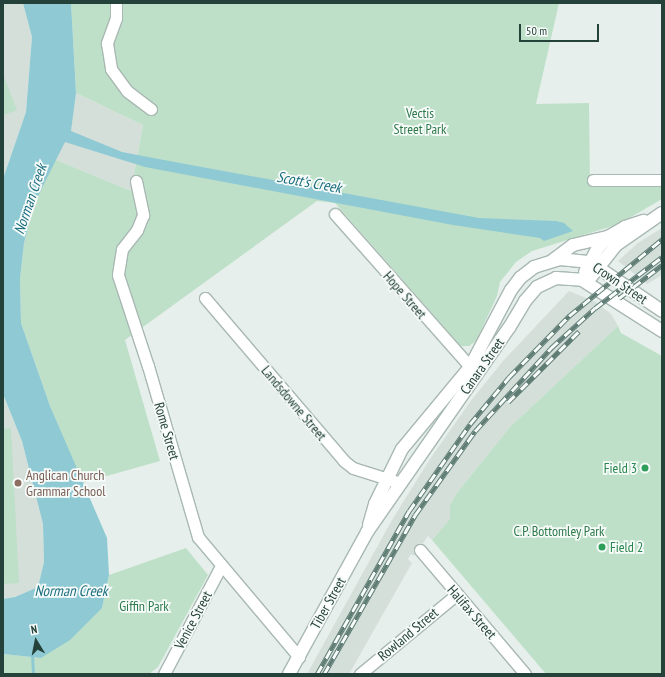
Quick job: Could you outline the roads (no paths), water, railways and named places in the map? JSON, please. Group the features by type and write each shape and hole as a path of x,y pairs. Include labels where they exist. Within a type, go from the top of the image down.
{"main road":[{"path":"584,281 594,264 598,248 608,237 625,227 658,216"},
{"path":"594,264 616,245 658,216"},
{"path":"553,260 572,245 608,237"},
{"name":"Crown Street","path":"553,260 574,258 594,264 662,311"},
{"name":"Canara Street","path":"387,478 410,438 473,371 515,284 534,267 553,260"},
{"name":"Canara Street","path":"401,483 473,371 537,287 556,278 584,281"},
{"name":"Crown Street","path":"584,281 662,331"},
{"name":"Tiber Street","path":"367,532 375,504 387,478"},
{"name":"Tiber Street","path":"289,674 367,532 401,483"}],"street":[{"path":"116,3 116,18 107,43 111,69 127,91 151,109"},
{"path":"593,180 662,180"},
{"name":"Rome Street","path":"136,181 143,215 137,230 122,249 118,275 148,366 198,537 299,657"},
{"name":"Hope Street","path":"335,214 473,371"},
{"name":"Landsdowne Street","path":"205,298 344,461 353,468 401,483"},
{"name":"Halifax Street","path":"420,550 456,595 525,674"},
{"name":"Venice Street","path":"164,674 221,566"},
{"name":"Rowland Street","path":"360,674 456,595"}],"water":[{"name":"Norman Creek","path":"23,3 71,3 76,93 71,131 122,152 479,218 556,221 564,223 573,231 544,241 540,238 453,225 145,167 65,142 34,204 24,243 20,279 21,323 50,406 107,538 109,575 102,608 70,640 41,658 3,654 3,599 15,597 38,587 44,562 43,524 22,441 3,394 3,179 26,112 32,37"}],"waterway":[{"path":"32,654 33,674"}],"railway":[{"path":"317,674 409,511 470,424 509,377 569,316 662,239"},
{"path":"324,674 415,515 475,431 551,348 595,308 662,257"},
{"path":"619,298 662,265"},
{"path":"508,402 579,331"}],"place":[{"name":"Field 3","path":"645,468"},
{"name":"Anglican Church Grammar School","path":"18,483"},
{"name":"Field 2","path":"602,547"}],"park label":[{"name":"Vectis Street Park","path":"420,122"},
{"name":"C.P. Bottomley Park","path":"559,531"},
{"name":"Giffin Park","path":"144,606"}],"water label":[{"name":"Scott's Creek","path":"309,182"}]}
